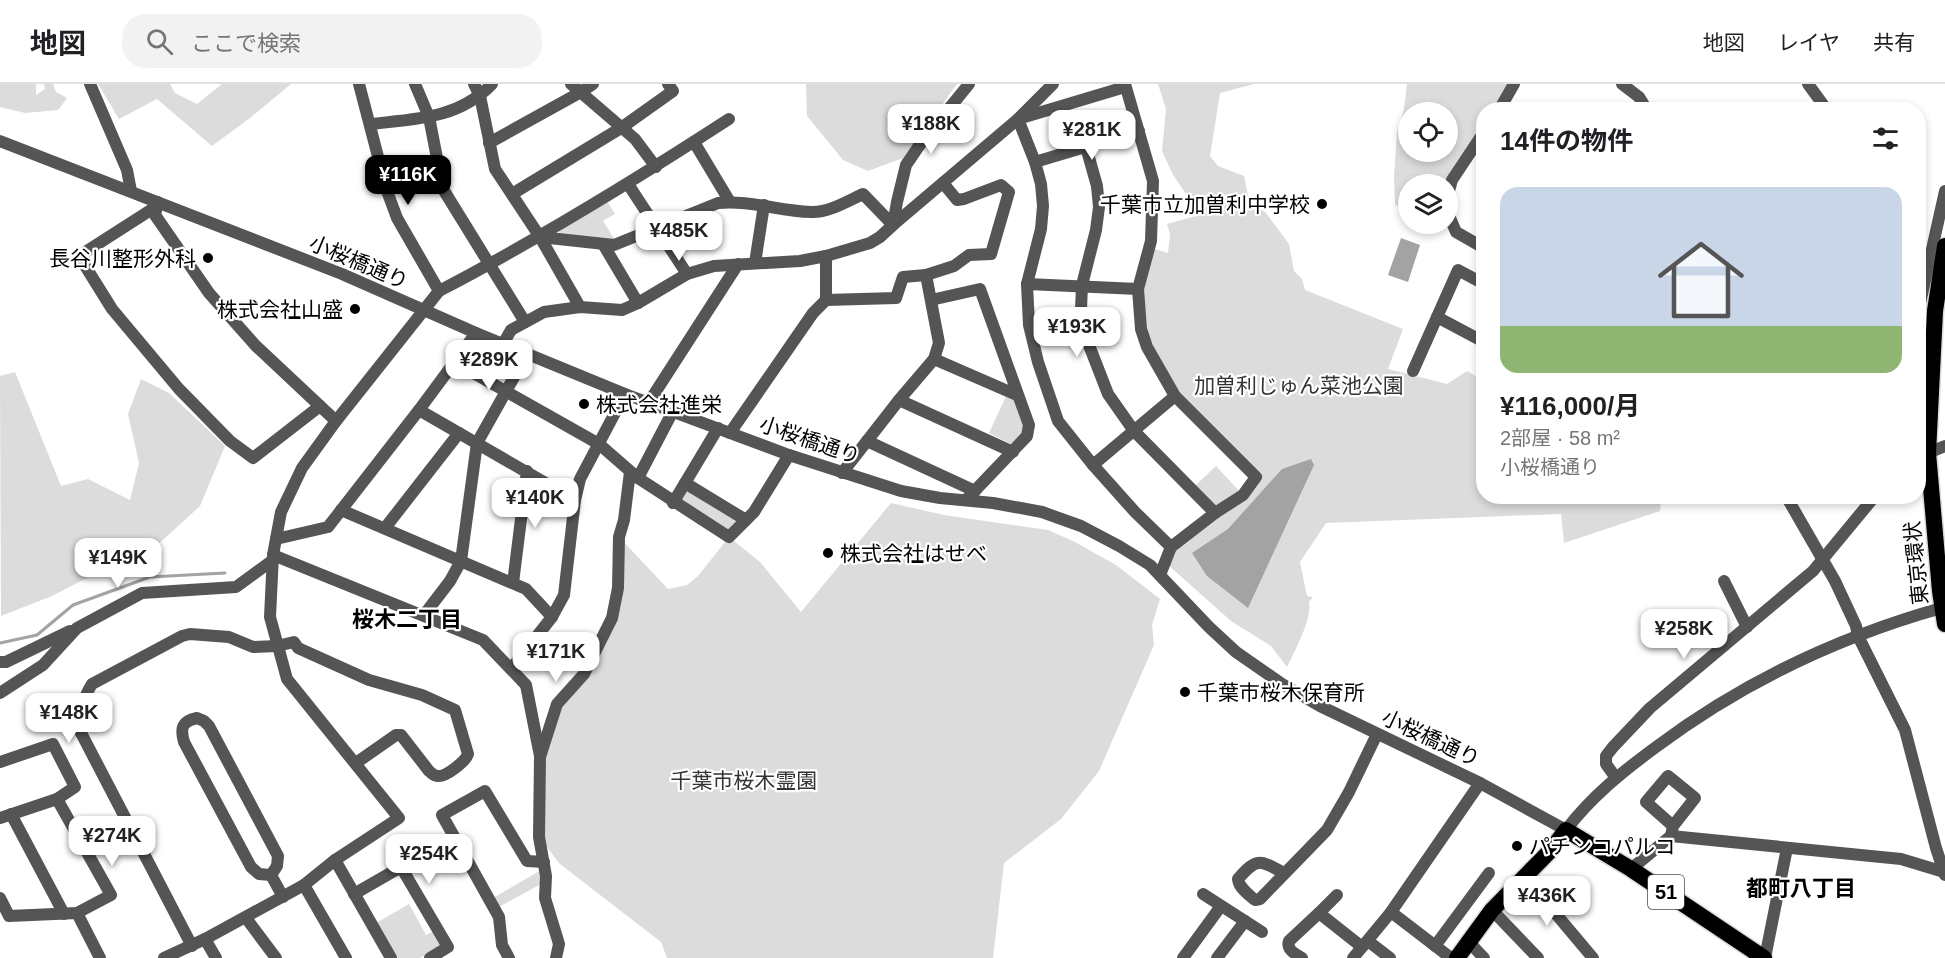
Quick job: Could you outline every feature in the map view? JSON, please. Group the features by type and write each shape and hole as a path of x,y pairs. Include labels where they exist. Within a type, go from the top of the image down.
{"highway":[{"name":"東京環状","path":"1944,612 1940,591 1932,452 1935,311 1945,246"},
{"name":"51","path":"1566,830 1631,869 1764,958"},
{"path":"1457,958 1492,910 1551,850 1566,830"}],"street":[{"path":"90,84 127,170 131,191"},
{"path":"360,84 387,191 397,218 439,291"},
{"path":"415,84 429,117 444,189 525,322"},
{"path":"474,84 480,96 495,169 540,237 580,308"},
{"path":"371,124 429,117 453,111 480,96 492,84"},
{"path":"571,84 635,139 656,167"},
{"path":"489,143 593,84"},
{"path":"512,194 621,128 673,91 668,84"},
{"path":"893,225 906,165 969,84"},
{"path":"502,344 511,330 544,312 580,308 622,310 687,274 714,266 800,261 870,243 880,237 1018,118 1053,84"},
{"path":"1504,102 1514,84"},
{"path":"1622,84 1642,102"},
{"path":"1808,84 1821,102"},
{"path":"1018,118 1125,85 1153,181 1151,241 1138,289 1142,329 1147,347 1175,396 1256,477 1243,495 1215,513 1171,547 1160,575"},
{"path":"1018,118 1035,162 1041,184 1043,206 1041,229 1027,284 1029,325 1038,362 1058,421 1135,512 1171,547"},
{"path":"164,958 246,918 304,885 335,860 399,818 287,679 277,645 270,617 273,557 281,512 302,468 336,421 439,291 540,237 656,167 729,119"},
{"path":"1035,162 1139,131"},
{"name":"小桜橋通り","path":"0,141 342,274 476,333 625,394 789,455 901,491 1042,512 1081,526 1150,565 1236,652 1282,684 1320,706 1480,783 1566,830"},
{"path":"694,142 730,202"},
{"path":"1456,174 1476,144"},
{"path":"1086,147 1097,186 1099,207 1096,230 1082,285 1081,310 1086,340 1108,394 1134,431 1215,513"},
{"path":"673,502 813,313 826,300 896,298 903,277 926,275 954,266 969,255 991,254 1009,192 1001,185 957,200 943,183"},
{"path":"628,184 687,274"},
{"path":"1926,261 1945,191"},
{"path":"540,237 614,245 718,203 764,205 812,213 863,194 893,225"},
{"path":"158,204 79,256 112,309 179,389 230,441 253,458 320,406"},
{"path":"158,204 155,215 209,293 255,346 336,421"},
{"path":"755,262 764,205"},
{"path":"1458,233 1476,243"},
{"path":"603,244 638,303"},
{"path":"826,256 826,300"},
{"path":"649,402 738,264"},
{"path":"1413,371 1458,270 1476,280"},
{"path":"842,473 934,359 939,343 926,275"},
{"path":"1027,284 1138,289"},
{"path":"931,300 980,289 1029,425 1027,436 966,500"},
{"path":"1437,317 1476,338"},
{"path":"276,539 328,528 476,333"},
{"path":"424,615 461,561 477,443 527,354"},
{"path":"934,359 1017,395"},
{"path":"454,362 599,444 634,475 729,537 754,512 789,455"},
{"path":"511,669 552,617 564,595 575,500 580,479 625,394"},
{"path":"1094,465 1175,396"},
{"path":"899,400 1013,452"},
{"path":"419,410 575,500"},
{"path":"540,758 557,704 584,674 612,618 618,588 619,537 634,475 674,411"},
{"path":"385,528 459,433"},
{"path":"867,441 975,491"},
{"path":"513,583 527,471"},
{"path":"685,483 746,520"},
{"path":"1791,504 1839,590 1856,626 1858,636 1905,730 1944,874"},
{"path":"1616,778 1606,764 1606,756 1613,747 1650,708 1813,571 1868,504"},
{"path":"341,510 526,589 552,617"},
{"path":"273,557 483,640 526,685 540,758 539,837 546,876 545,898 559,944 556,958"},
{"path":"0,662 6,662 76,628 142,593 236,587 273,557"},
{"path":"1724,581 1747,627"},
{"path":"1566,830 1590,801 1616,778 1673,734 1732,696 1845,639 1909,616 1944,612"},
{"path":"0,693 43,665 76,628"},
{"path":"192,946 79,729 87,690 92,684 182,636 190,634 229,637 253,647 294,642 298,648 369,680 422,695 455,710 468,754 464,761 442,776 435,776 401,735 396,735 356,763"},
{"path":"198,718 209,726 278,856 277,866 271,875 259,874 251,867 184,742 181,733 189,720 198,718"},
{"path":"1284,873 1327,830 1349,792 1377,734"},
{"path":"0,762 53,744 75,788 57,799 5,816 100,958"},
{"path":"1353,958 1391,912 1480,783"},
{"path":"509,958 502,945 500,917 442,815 485,791 527,861 544,862"},
{"path":"0,898 9,916 71,914 111,895 57,799"},
{"path":"1631,869 1672,831 1787,848 1901,859 1944,874"},
{"path":"1764,958 1787,848"},
{"path":"335,860 391,958"},
{"path":"354,894 402,867 448,947 430,958"},
{"path":"1435,946 1489,873"},
{"path":"271,875 283,897"},
{"path":"1524,876 1593,958"},
{"path":"304,885 346,958"},
{"path":"1203,894 1262,932"},
{"path":"1302,958 1288,948 1289,941 1337,895"},
{"path":"1183,958 1221,906"},
{"path":"1492,910 1538,958"},
{"path":"1391,912 1451,958"},
{"path":"1319,913 1390,958"},
{"path":"246,918 276,958"},
{"path":"1217,958 1245,921"},
{"path":"205,939 216,958"},
{"path":"1469,942 1484,958"}],"green space":[{"path":"0,84 36,84 36,95 45,89 44,84 53,84 56,92 67,98 58,110 25,113 0,107"},
{"path":"98,84 170,84 175,93 197,104 222,84 291,84 212,146 157,99 119,119"},
{"path":"806,84 957,84 903,158 868,171 843,160 807,116"},
{"name":"加曽利じゅん菜池公園","path":"1158,84 1254,84 1220,93 1210,156 1218,166 1244,176 1249,200 1266,213 1289,244 1294,271 1302,279 1305,290 1403,329 1388,369 1447,384 1467,371 1476,376 1476,504 1661,504 1660,511 1564,543 1561,514 1326,523 1300,562 1307,596 1313,597 1309,602 1305,626 1287,667 1271,646 1231,621 1167,564 1173,549 1261,475 1182,395 1159,361 1148,332 1140,290 1151,248 1168,253 1170,234 1167,224 1200,215 1172,173 1162,151 1166,109"},
{"path":"1407,84 1508,84 1496,102 1476,102 1476,134 1451,174 1398,174 1398,207 1395,204 1394,176 1398,129 1398,162 1458,162 1458,102 1405,102"},
{"path":"607,201 615,214 603,221 615,240 560,236 559,230"},
{"path":"15,372 61,486 88,479 130,500 139,463 128,414 141,379 169,393 225,446 200,506 142,559 110,566 52,596 1,616 0,376"},
{"path":"1007,394 1016,399 1026,426 1022,435 1011,444 989,433"},
{"path":"1216,466 1240,492 1224,503 1215,505 1195,486"},
{"path":"688,491 735,518 737,522 730,531 680,504 684,493"},
{"name":"千葉市桜木霊園","path":"891,503 944,515 1048,530 1116,565 1160,599 1152,625 1154,645 1099,771 1061,819 1004,863 993,958 667,958 661,942 560,864 539,837 540,757 557,704 584,674 612,618 619,537 668,589 687,585 698,576 729,537 760,562 801,612"},
{"path":"543,869 543,883 499,907 493,898"},
{"path":"409,904 426,935 434,931 442,946 420,958 396,958 376,923"}],"shaded area":[{"path":"1401,238 1420,245 1408,282 1388,275"},
{"path":"1311,459 1314,465 1248,608 1207,576 1192,553 1228,529 1282,469"}],"waterway":[{"path":"0,643 37,635 73,605 150,577 225,573"}],"place":[{"name":"千葉市立加曽利中学校","path":"1322,204"},
{"name":"長谷川整形外科","path":"208,258"},
{"name":"株式会社山盛","path":"355,309"},
{"name":"株式会社進栄","path":"584,404"},
{"name":"株式会社はせべ","path":"828,553"},
{"name":"千葉市桜木保育所","path":"1185,692"},
{"name":"パチンコパルコ","path":"1517,846"}],"district":[{"name":"桜木二丁目","path":"407,619"},
{"name":"都町八丁目","path":"1801,888"}]}
